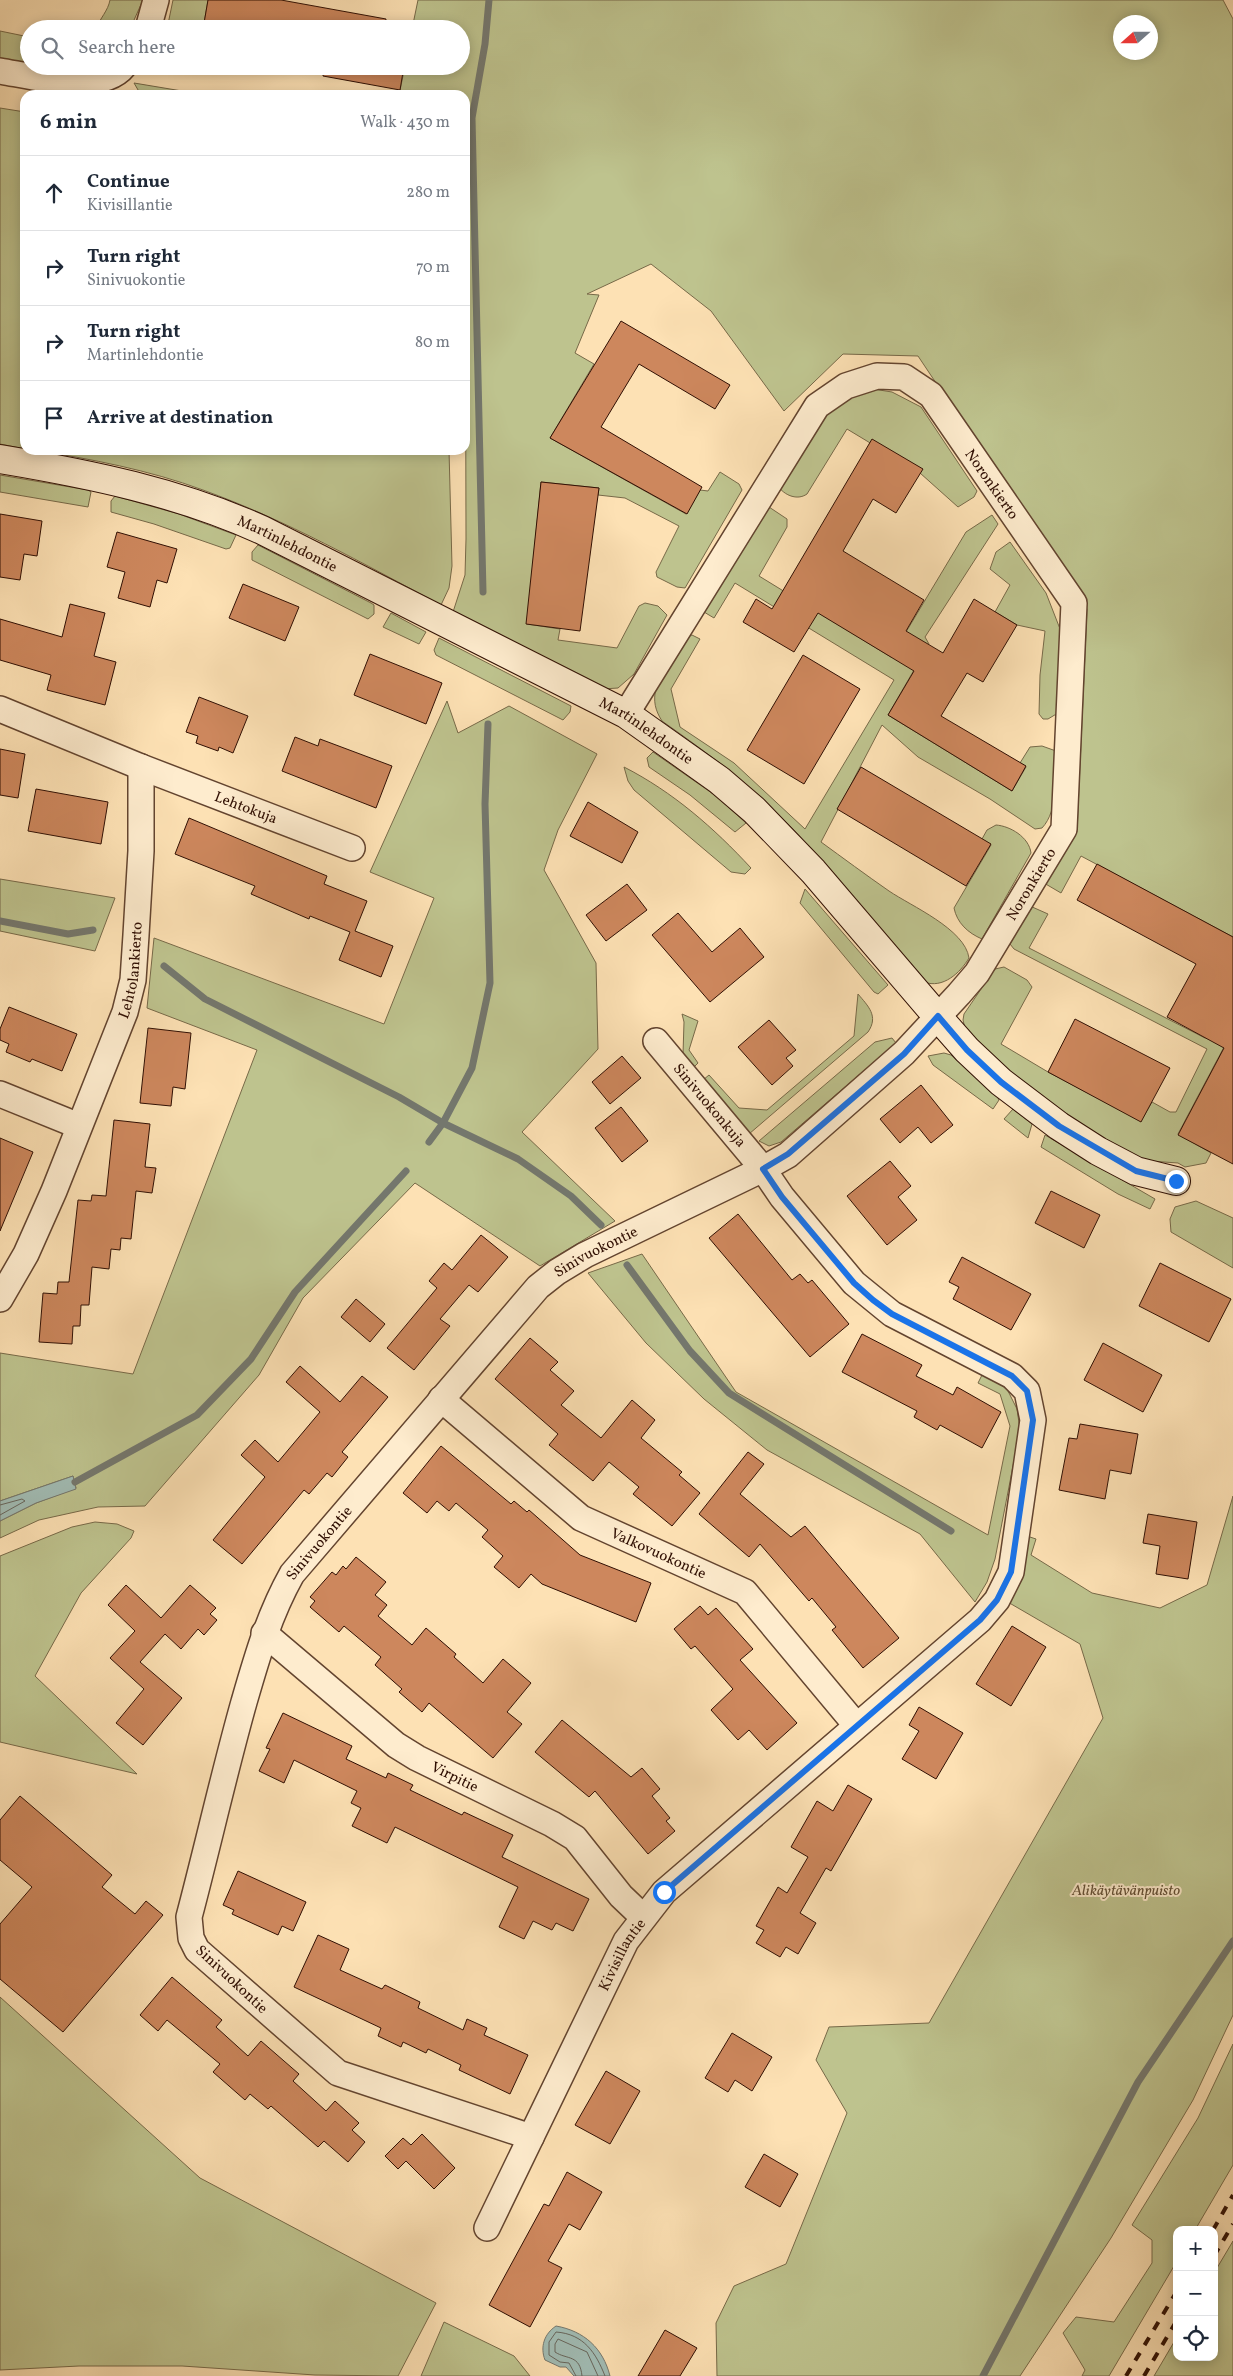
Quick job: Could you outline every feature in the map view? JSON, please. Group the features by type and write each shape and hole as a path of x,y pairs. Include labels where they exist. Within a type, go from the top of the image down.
{"street":[{"path":"150,20 156,0"},
{"path":"0,70 20,73"},
{"path":"31,75 81,83 99,80 108,75"},
{"name":"Noronkierto","path":"626,714 817,406 846,386 877,376 904,377 931,395 1074,603 1064,829 977,973 938,1016"},
{"name":"Martinlehdontie","path":"0,459 110,480 193,502 227,515 626,714 719,780 754,810 813,871 967,1050 1001,1082 1059,1126 1136,1171 1176,1181"},
{"path":"0,708 141,767"},
{"name":"Lehtokuja","path":"141,767 352,848"},
{"name":"Lehtolankierto","path":"0,1299 26,1254 125,1012 132,980 141,851 141,767"},
{"name":"Sinivuokontie","path":"531,2137 338,2073 196,1950 191,1938 190,1917 237,1728 264,1632 276,1602 292,1574 538,1287 556,1272 585,1255 763,1169 788,1154 910,1048 938,1016"},
{"name":"Sinivuokonkuja","path":"656,1041 763,1169"},
{"path":"0,1094 79,1126"},
{"name":"Kivisillantie","path":"487,2228 626,1941 643,1917 664,1892 980,1620 997,1600 1011,1572 1033,1420 1027,1391 1012,1376 892,1314 854,1283 782,1197 763,1169"},
{"name":"Valkovuokontie","path":"441,1399 581,1518 745,1592 856,1725"},
{"name":"Virpitie","path":"264,1632 396,1744 417,1758 552,1824 575,1838 621,1896 643,1917"}],"green space":[{"path":"110,0 143,0 134,20 101,20 108,8"},
{"path":"173,0 208,0 205,20 169,20"},
{"path":"418,0 1223,0 1233,19 1233,937 1081,856 1061,893 1044,883 1069,840 1077,832 1087,609 918,356 843,354 784,411 711,311 651,264 587,294 599,295 575,353 594,364 550,438 686,514 700,490 708,491 720,472 739,484 742,490 685,588 677,587 657,577 656,572 679,526 625,498 598,495 599,488 541,482 527,624 560,629 558,640 617,648 639,606 645,603 658,606 667,615 634,674 618,688 603,689 453,612 465,575 466,455 470,455 470,90 400,90 403,75 470,75 470,20 414,20"},
{"path":"0,31 20,35 20,61 0,58"},
{"path":"134,83 176,90 138,90"},
{"path":"0,108 20,111 20,448 0,444"},
{"path":"873,389 892,392 921,407 977,491 974,497 958,507 920,473 847,429 807,494 799,497 791,496 778,486 834,402"},
{"path":"65,455 449,455 452,566 449,588 441,605 294,529 234,502 183,483 120,466"},
{"path":"0,475 88,490 91,492 88,507 0,492"},
{"path":"115,496 179,514 236,535 230,548 226,549 154,524 111,512 111,501"},
{"path":"766,505 787,519 787,527 759,576 891,657 966,532 992,515 998,524 925,637 929,644 888,715 1012,791 1026,767 1020,763 1030,747 1042,746 1056,751 1054,802 1047,821 1042,828 1035,829 990,799 918,757 882,725 821,842 889,891 936,919 958,937 965,947 969,958 956,974 944,981 931,984 924,982 829,869 790,826 769,805 730,772 662,721 656,709 656,688 687,637 692,635 700,639 671,689 680,727 734,763 805,829 894,680 735,583 714,618 704,612"},
{"path":"1010,542 1046,593 1062,634 1058,713 1048,719 1043,719 1039,714 1040,675 1045,631 1017,625 995,612 1010,585 990,569 996,552"},
{"path":"258,545 371,603 374,605 374,614 368,619 252,560 252,552"},
{"path":"391,613 426,632 419,644 383,627"},
{"path":"439,638 571,706 570,712 563,720 436,655 434,650"},
{"path":"447,701 458,733 509,706 597,754 558,830 544,870 596,963 598,1049 522,1132 615,1221 540,1266 415,1183 303,1298 259,1375 145,1506 98,1507 39,1520 0,1538 0,1521 36,1503 76,1488 73,1476 0,1501 0,1353 133,1374 257,1050 147,1008 154,938 384,1024 434,898 370,872"},
{"path":"653,752 716,796 746,823 735,832 690,795 649,767 647,758"},
{"path":"624,767 676,799 707,825 751,868 745,874 731,872 634,790 628,781"},
{"path":"996,825 1013,830 1023,837 1031,853 982,939 964,927 954,908 991,845 982,839 987,830"},
{"path":"0,879 115,898 95,951 0,931"},
{"path":"805,889 888,985 878,994 874,992 800,903"},
{"path":"1030,906 1048,914 1029,948 1205,1038 1233,1030 1178,1134 1211,1153 1206,1163 1185,1167 1178,1163 1136,1160 1049,1105 991,1056 965,1028 964,1014 995,969 1004,967 1027,980 1032,987 1001,1044 1048,1072 1141,1121 1152,1102 1170,1112 1176,1112 1207,1049 1014,949 1010,944"},
{"path":"858,994 871,1011 872,1021 868,1032 749,1134 703,1080 709,1075 739,1108 767,1110 854,1036"},
{"path":"682,1014 698,1021 689,1050 698,1063 693,1068 683,1054 684,1022"},
{"path":"892,1038 896,1043 781,1142 769,1146 759,1141 875,1042"},
{"path":"944,1053 951,1055 996,1094 999,1100 993,1109 933,1065 928,1056"},
{"path":"1013,1109 1032,1124 1028,1138 1004,1119"},
{"path":"1045,1135 1155,1199 1150,1209 1118,1194 1041,1147"},
{"path":"1196,1201 1233,1218 1233,1268 1171,1232 1170,1219 1175,1207"},
{"path":"642,1254 736,1392 988,1535 1010,1426 1000,1394 978,1383 983,1373 1007,1389 1017,1409 1020,1430 995,1559 987,1582 975,1602 920,1534 767,1450 704,1399 646,1343 588,1273"},
{"name":"Alikäytävänpuisto","path":"1233,1496 1233,2015 1193,2100 1111,2238 1020,2376 717,2376 716,2323 734,2286 786,2264 847,2113 816,2060 829,2027 929,2023 1103,1718 1080,1644 1006,1601 1024,1535 1036,1539 1031,1555 1092,1593 1160,1608 1207,1585"},
{"path":"95,1522 117,1524 134,1531 131,1538 81,1593 35,1676 137,1774 0,1742 0,1556 72,1527"},
{"path":"0,1997 200,2178 436,2303 398,2376 315,2375 182,2366 79,2366 0,2370"},
{"path":"1233,2044 1233,2165 1197,2226 1173,2226 1173,2268 1109,2376 1082,2376 1085,2370 1063,2333 1076,2317 1114,2322 1152,2263 1152,2240 1132,2225 1198,2118"},
{"path":"1233,2241 1233,2376 1154,2376 1173,2344 1173,2361 1218,2361 1218,2266"},
{"path":"444,2322 514,2356 530,2376 421,2376"}],"water":[{"path":"73,1476 76,1489 36,1503 0,1521 0,1501"},
{"path":"556,2326 575,2332 591,2342 603,2357 610,2376 574,2376 566,2367 560,2367 545,2360 544,2341"}],"building":[{"path":"208,0 281,0 386,19 386,20 205,20"},
{"path":"323,75 402,75 400,90"},
{"path":"621,321 730,385 715,409 639,364 601,427 702,487 687,514 550,438"},
{"path":"872,439 923,469 896,513 873,499 843,551 924,600 906,631 943,653 974,599 1017,625 983,682 967,673 941,716 1026,766 1012,791 888,715 914,671 818,613 794,652 743,622 756,599 772,609"},
{"path":"541,482 599,488 580,631 526,624"},
{"path":"0,514 42,521 37,556 24,554 20,580 0,577"},
{"path":"117,532 177,549 167,583 157,580 150,607 118,598 125,572 107,567"},
{"path":"243,584 299,607 285,641 229,618"},
{"path":"70,604 105,613 94,656 116,662 105,705 47,690 51,675 0,660 0,619 62,637"},
{"path":"370,654 442,683 426,724 354,695"},
{"path":"803,655 860,689 804,784 747,750"},
{"path":"199,697 248,716 233,753 219,747 218,751 196,743 198,736 186,732"},
{"path":"295,737 318,746 320,739 392,766 376,808 282,771"},
{"path":"0,749 25,754 18,798 0,795"},
{"path":"861,767 991,844 966,886 837,809"},
{"path":"36,789 108,802 101,844 28,831"},
{"path":"588,802 638,832 622,863 570,836"},
{"path":"189,818 327,876 324,884 367,901 355,931 393,946 381,977 339,960 350,932 310,916 309,919 251,894 255,886 175,854"},
{"path":"1097,864 1233,937 1233,1164 1178,1135 1224,1048 1167,1017 1196,964 1077,900"},
{"path":"627,884 647,910 606,941 586,915"},
{"path":"678,913 712,952 740,928 764,957 710,1002 652,935"},
{"path":"9,1007 77,1034 62,1071 32,1059 30,1062 6,1052 9,1044 0,1040 0,1029"},
{"path":"1075,1019 1170,1068 1141,1122 1048,1072"},
{"path":"769,1020 796,1050 786,1058 793,1066 772,1085 738,1047"},
{"path":"148,1028 191,1033 185,1089 173,1087 171,1106 140,1103"},
{"path":"622,1056 641,1078 610,1104 592,1082"},
{"path":"921,1085 953,1125 931,1143 918,1127 900,1143 880,1119"},
{"path":"621,1107 648,1141 622,1162 595,1128"},
{"path":"114,1120 150,1124 145,1167 156,1168 152,1193 136,1191 131,1239 121,1238 120,1250 111,1249 109,1269 92,1267 89,1305 81,1305 80,1326 73,1326 72,1344 39,1342 43,1293 57,1294 58,1282 69,1282 78,1200 91,1201 92,1195 106,1196"},
{"path":"0,1138 33,1152 0,1231"},
{"path":"890,1161 911,1186 898,1197 917,1220 887,1245 847,1196"},
{"path":"1051,1191 1100,1215 1084,1248 1035,1223"},
{"path":"738,1214 792,1280 800,1274 808,1283 812,1280 849,1324 810,1357 709,1238"},
{"path":"481,1235 508,1257 478,1292 469,1285 440,1319 450,1326 414,1370 387,1348 437,1288 429,1281 444,1263 452,1270"},
{"path":"962,1257 1031,1294 1011,1330 953,1299 959,1287 949,1282"},
{"path":"1160,1263 1231,1299 1209,1342 1139,1306"},
{"path":"356,1299 385,1324 370,1342 341,1317"},
{"path":"862,1334 922,1365 916,1376 953,1395 957,1387 1001,1412 982,1448 940,1425 937,1430 914,1417 917,1411 842,1372"},
{"path":"530,1338 558,1362 550,1370 574,1391 561,1405 601,1438 632,1400 655,1420 641,1438 682,1472 679,1475 700,1493 672,1526 633,1494 639,1487 609,1462 593,1481 549,1445 558,1434 495,1379"},
{"path":"1103,1343 1162,1375 1143,1412 1084,1380"},
{"path":"300,1366 340,1402 362,1376 388,1397 342,1452 348,1457 332,1477 327,1473 309,1494 304,1490 242,1564 213,1540 265,1477 241,1455 255,1440 278,1462 320,1412 286,1382"},
{"path":"1080,1424 1138,1434 1131,1474 1110,1470 1105,1499 1059,1490 1069,1438 1077,1439"},
{"path":"441,1446 511,1504 514,1501 527,1512 529,1510 580,1555 651,1583 636,1622 542,1584 531,1574 519,1588 494,1567 503,1556 482,1537 488,1530 456,1503 449,1511 437,1501 427,1513 403,1493"},
{"path":"748,1452 764,1464 740,1494 791,1537 805,1526 899,1638 863,1668 832,1630 836,1627 812,1598 809,1601 760,1544 749,1557 699,1514"},
{"path":"1148,1514 1197,1522 1188,1579 1156,1574 1160,1546 1143,1543"},
{"path":"356,1557 386,1582 375,1595 387,1605 378,1616 412,1645 426,1628 456,1654 454,1657 483,1683 503,1659 531,1683 507,1712 522,1724 493,1758 429,1703 422,1712 399,1692 402,1689 375,1665 381,1657 344,1626 339,1632 310,1607 315,1601 310,1597 332,1572 336,1575 343,1566 346,1569"},
{"path":"126,1585 161,1618 190,1585 216,1608 210,1614 217,1620 204,1635 198,1629 181,1649 165,1634 140,1662 182,1698 143,1745 116,1723 144,1689 110,1658 135,1631 108,1605"},
{"path":"700,1606 708,1615 716,1608 753,1649 740,1660 797,1723 767,1750 749,1730 738,1740 711,1710 733,1689 695,1646 691,1649 674,1629"},
{"path":"1012,1626 1046,1647 1011,1706 976,1684"},
{"path":"919,1707 963,1733 936,1779 902,1759 919,1731 909,1725"},
{"path":"283,1713 352,1746 346,1759 386,1778 388,1773 413,1785 410,1790 462,1815 464,1812 513,1835 502,1857 589,1899 573,1931 556,1923 552,1930 533,1921 524,1939 499,1927 518,1887 395,1827 387,1843 352,1826 361,1808 351,1803 357,1791 294,1760 284,1783 259,1771 270,1749 266,1748"},
{"path":"562,1720 631,1777 642,1768 660,1789 652,1796 670,1818 666,1821 675,1831 648,1854 595,1791 589,1797 535,1752"},
{"path":"848,1785 872,1799 831,1871 826,1868 800,1913 816,1923 798,1954 786,1947 780,1957 756,1943 764,1930 756,1926 778,1887 787,1893 808,1857 791,1847 817,1801 833,1811"},
{"path":"20,1796 112,1875 102,1887 135,1914 146,1901 163,1915 63,2032 0,1979 0,1924 32,1887 0,1860 0,1820"},
{"path":"238,1871 306,1902 293,1931 282,1926 278,1935 232,1914 234,1910 223,1905"},
{"path":"318,1935 349,1949 340,1970 382,1989 385,1985 420,2002 418,2008 463,2030 467,2019 487,2028 484,2035 528,2055 510,2094 459,2070 461,2065 428,2049 426,2053 403,2042 401,2047 378,2036 381,2028 294,1987"},
{"path":"172,1977 222,2020 216,2027 248,2056 261,2041 299,2074 293,2081 326,2111 335,2101 359,2123 352,2130 365,2142 348,2162 324,2141 318,2147 271,2106 268,2109 250,2094 245,2100 213,2072 220,2064 167,2020 158,2031 140,2015"},
{"path":"732,2033 772,2057 752,2091 735,2080 728,2092 705,2078"},
{"path":"606,2071 640,2091 610,2144 575,2125"},
{"path":"422,2134 455,2168 434,2189 406,2161 398,2169 385,2156 403,2138 411,2145"},
{"path":"764,2154 798,2174 780,2207 745,2187"},
{"path":"567,2172 602,2192 580,2230 569,2224 548,2261 562,2268 530,2327 489,2305 544,2204 549,2206"},
{"path":"665,2330 697,2348 680,2376 638,2376"}],"waterway":[{"path":"483,592 472,118 485,44 489,0"},
{"path":"429,1142 443,1123 472,1068 490,983 485,804 488,724"},
{"path":"0,921 68,934 93,930"},
{"path":"164,966 205,999 399,1097 443,1123 518,1159 571,1196 601,1225"},
{"path":"75,1482 197,1415 251,1359 295,1292 406,1171"},
{"path":"627,1265 690,1351 729,1393 951,1531"},
{"path":"983,2376 1138,2082 1233,1941"}],"railway":[{"path":"1215,2226 1233,2195"},
{"path":"1218,2249 1233,2224"},
{"path":"1126,2376 1173,2298"},
{"path":"1144,2376 1173,2327"}],"route":[{"path":"664,1892 980,1620 997,1600 1011,1572 1033,1420 1027,1391 1012,1376 892,1314 854,1283 782,1197 763,1169 788,1154 904,1054 938,1016 967,1050 1001,1082 1059,1126 1098,1151 1136,1171 1176,1181"}]}
